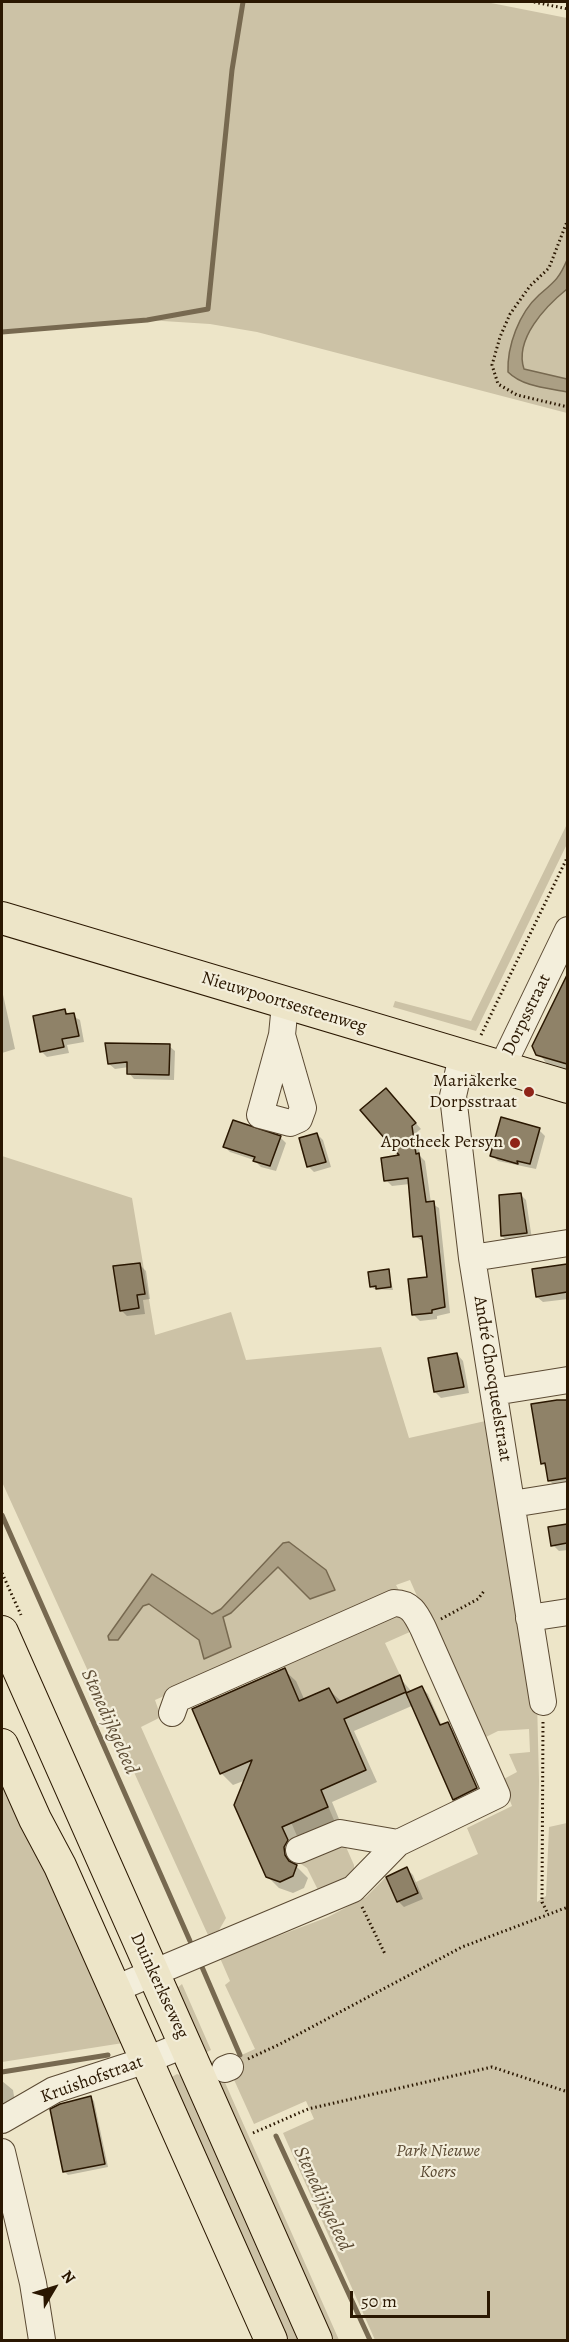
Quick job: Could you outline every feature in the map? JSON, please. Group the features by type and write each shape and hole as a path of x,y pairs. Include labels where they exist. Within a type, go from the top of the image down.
{"main road":[{"name":"Nieuwpoortsesteenweg","path":"2,918 567,1087"},
{"name":"Duinkerkseweg","path":"2,1632 316,2340"},
{"path":"2,1745 35,1819 60,1866 271,2340"}],"street":[{"name":"Dorpsstraat","path":"502,1067 567,930"},
{"path":"282,1035 285,1004"},
{"name":"André Chocqueelstraat","path":"462,1056 453,1096 472,1258 543,1702"},
{"path":"472,1258 567,1243"},
{"path":"494,1392 567,1380"},
{"path":"512,1504 567,1495"},
{"path":"115,1989 353,1889 398,1843 497,1795 423,1628 408,1605 394,1603 177,1699 172,1713"},
{"path":"529,1618 567,1612"},
{"path":"299,1850 340,1833 398,1843"},
{"name":"Kruishofstraat","path":"2,2120 54,2090 147,2060 186,2044"},
{"path":"2,2152 33,2283 42,2340"}],"path":[{"path":"534,2 567,9"},
{"path":"567,219 549,268 530,286 510,314 492,365 498,384 517,395 567,407"},
{"path":"462,1056 480,1037 567,856"},
{"path":"423,1628 478,1599 484,1591"},
{"path":"543,1702 542,1902 548,1914"},
{"path":"353,1889 385,1954"},
{"path":"228,2068 280,2044 462,1947 567,1907"},
{"path":"256,2132 309,2109 492,2067 567,2092"}],"green space":[{"path":"2,2 486,2 567,18 567,260 559,279 511,348 508,372 530,384 567,392 567,413 257,332 210,324 147,320 2,332"},
{"path":"567,289 567,379 524,369 522,357 528,335 550,304"},
{"path":"567,824 567,844 476,1031 393,1007 395,1001 471,1021"},
{"name":"Park Nieuwe Koers","path":"2,1156 132,1198 155,1335 231,1312 246,1360 381,1347 409,1438 490,1420 537,1700 539,1781 537,1902 546,1896 549,1827 567,1823 567,2340 375,2340 283,2133 314,2119 306,2101 254,2124 226,2062 255,2049 225,1985 230,1981 220,1958 328,1917 366,1897 386,1877 397,1901 418,1893 416,1882 478,1854 467,1828 512,1806 502,1780 517,1772 509,1754 530,1752 529,1729 498,1731 480,1740 410,1580 396,1585 401,1594 155,1700 161,1717 141,1727 226,1918 219,1930 208,1935 2,1482"},
{"path":"388,1612 405,1616 412,1631 385,1643 400,1675 337,1703 329,1688 299,1701 283,1665"},
{"path":"2,1771 123,2043 2,2062"},
{"path":"328,1806 337,1827 300,1843 291,1822"},
{"path":"342,1838 354,1865 354,1876 320,1894 307,1868 301,1864"},
{"path":"182,1984 211,2050 203,2054 176,1989"},
{"path":"215,2060 339,2340 330,2340 207,2063"},
{"path":"177,2074 182,2076 299,2340 286,2340 170,2078"}],"shaded area":[{"path":"567,260 567,289 550,304 534,324 524,346 522,358 524,369 567,379 567,392 521,381 508,372 508,362 512,341 520,320 532,302 559,276"},
{"path":"289,1542 326,1570 335,1590 310,1599 278,1567 231,1613 223,1617 231,1647 204,1659 199,1640 149,1604 143,1606 118,1640 109,1640 108,1636 152,1574 212,1614 221,1609 283,1543"}],"building":[{"path":"567,975 567,1064 536,1055 532,1046"},
{"path":"65,1009 66,1014 74,1013 79,1036 62,1039 64,1047 40,1052 33,1016"},
{"path":"105,1043 170,1044 169,1075 127,1074 127,1062 108,1064"},
{"path":"386,1088 416,1123 412,1126 416,1154 419,1153 426,1202 434,1201 445,1307 432,1310 432,1313 412,1315 408,1279 427,1277 422,1236 413,1237 408,1178 384,1181 381,1158 399,1155 360,1110"},
{"path":"501,1117 540,1128 530,1164 517,1161 518,1164 490,1156"},
{"path":"233,1120 281,1136 270,1166 253,1161 255,1157 223,1147"},
{"path":"317,1133 326,1162 307,1167 299,1138"},
{"path":"521,1193 527,1233 501,1236 499,1195"},
{"path":"140,1263 145,1294 137,1295 139,1308 120,1311 113,1266"},
{"path":"567,1264 567,1292 536,1297 532,1269"},
{"path":"389,1269 391,1287 376,1289 376,1286 370,1287 368,1272"},
{"path":"457,1353 464,1387 434,1392 428,1358"},
{"path":"567,1400 567,1478 548,1481 545,1463 541,1464 531,1404"},
{"path":"567,1524 567,1543 551,1546 548,1527"},
{"path":"285,1668 299,1701 329,1688 337,1703 400,1675 406,1692 344,1719 366,1770 321,1790 328,1807 282,1827 288,1840 284,1847 285,1855 289,1861 297,1865 293,1876 280,1882 266,1877 234,1805 252,1760 220,1774 192,1709"},
{"path":"422,1686 440,1725 448,1722 477,1788 453,1800 406,1693"},
{"path":"407,1867 418,1893 397,1902 386,1877"},
{"path":"91,2096 105,2164 63,2172 50,2109"}],"waterway":[{"path":"2,332 147,320 208,309 232,70 243,2"},
{"name":"Stenedijkgeleed","path":"2,1515 190,1941"},
{"name":"Stenedijkgeleed","path":"202,1967 240,2055"},
{"path":"2,2072 108,2055"},
{"name":"Stenedijkgeleed","path":"276,2136 370,2340"}],"place":[{"name":"Mariakerke Dorpsstraat","path":"529,1092"},
{"name":"Apotheek Persyn","path":"515,1143"}]}
